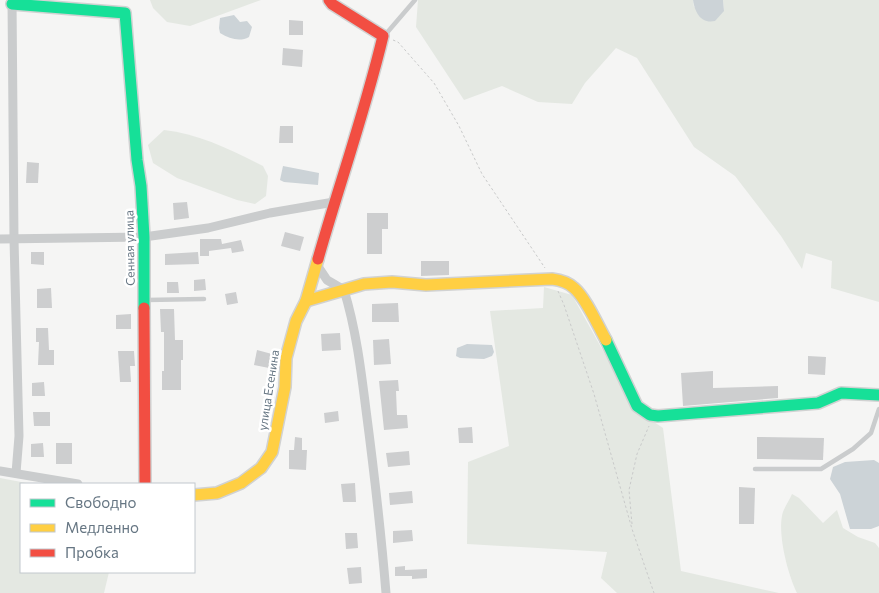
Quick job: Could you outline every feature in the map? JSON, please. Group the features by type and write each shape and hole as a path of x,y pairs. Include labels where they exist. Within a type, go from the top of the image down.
{"street":[{"path":"329,0 332,4 383,36"},
{"path":"12,2 14,239 19,436 16,473"},
{"name":"Сенная улица","path":"12,2 125,13 144,237 145,483"},
{"name":"улица Есенина","path":"195,495 217,493 242,483 261,468 272,452 285,387 286,358 296,321 306,301 317,265 334,202 373,79 383,36"},
{"path":"0,239 144,237 208,228 270,213 334,202"},
{"path":"317,265 327,280 344,290 350,310 362,376 376,486 386,593"},
{"path":"306,301 364,284 392,282 426,285 552,279 563,281 574,288 581,296 607,341 638,406 650,415 658,416 818,404 840,393 879,394"},
{"path":"0,471 72,483"}],"lane":[{"path":"383,36 415,0"},
{"path":"144,300 204,299"},
{"path":"756,469 821,469 853,449 871,433 879,409"}],"path":[{"path":"383,36 398,42 434,83 459,126 482,174 552,279 564,305 594,394 632,529 654,593"},
{"path":"632,529 629,490 638,454 648,427 658,416"}],"shaded area":[{"path":"150,0 261,0 190,26 167,22 153,8"},
{"path":"418,0 693,0 694,7 724,11 723,0 879,0 879,302 831,288 832,261 806,253 802,269 781,236 735,176 694,147 637,58 616,48 585,83 572,104 538,102 502,86 464,100 416,27"},
{"path":"693,0 723,0 724,11 715,21 706,21 697,13"},
{"path":"234,15 240,22 247,21 252,27 249,37 235,39 220,33 220,18"},
{"path":"164,130 203,139 263,166 268,176 266,196 255,204 237,200 177,178 153,163 148,145"},
{"path":"283,166 319,173 318,185 280,180"},
{"path":"544,287 572,295 636,410 663,428 681,571 779,593 617,593 601,578 607,552 467,544 468,462 509,446 490,311 543,308"},
{"path":"467,344 492,345 494,352 492,356 484,359 460,358 456,356 457,348"},
{"path":"874,460 879,463 879,526 871,529 850,529 840,494 830,479 833,467 845,462"},
{"path":"0,478 27,483 20,483 20,573 109,573 104,593 0,593"},
{"path":"792,494 799,498 823,523 837,510 843,528 858,537 875,543 879,548 879,593 797,593 787,566 781,534 783,513"}],"building":[{"path":"289,20 303,21 303,35 289,35"},
{"path":"283,48 303,50 302,67 282,65"},
{"path":"280,126 293,126 293,143 279,143"},
{"path":"27,162 39,163 38,183 26,183"},
{"path":"187,202 189,218 174,220 173,203"},
{"path":"367,213 388,213 388,229 382,229 382,254 367,254"},
{"path":"285,232 304,237 300,251 281,246"},
{"path":"200,239 221,239 222,244 241,240 244,251 232,253 231,248 209,251 209,256 200,256"},
{"path":"31,252 44,252 44,265 31,264"},
{"path":"198,252 199,264 165,265 165,254"},
{"path":"421,261 449,261 449,275 421,276"},
{"path":"205,279 206,290 194,291 194,280"},
{"path":"167,282 178,282 179,293 167,293"},
{"path":"51,288 52,308 37,308 37,289"},
{"path":"236,292 238,303 227,305 225,294"},
{"path":"398,303 399,322 372,322 372,304"},
{"path":"160,309 174,309 175,340 183,340 181,390 162,390 164,332 161,332"},
{"path":"131,314 131,329 116,329 116,315"},
{"path":"36,328 48,328 49,350 54,350 54,365 38,365 39,342 36,342"},
{"path":"340,333 341,350 322,351 321,334"},
{"path":"389,339 391,364 374,365 373,340"},
{"path":"257,350 272,354 269,368 254,365"},
{"path":"118,351 134,351 135,366 130,366 131,382 120,382"},
{"path":"808,356 826,357 825,375 808,374"},
{"path":"713,371 713,388 778,386 778,398 683,406 681,373"},
{"path":"398,380 399,391 396,391 397,415 407,415 408,428 384,430 379,381"},
{"path":"44,382 45,396 32,396 32,383"},
{"path":"338,411 339,421 325,423 324,413"},
{"path":"33,412 50,412 50,426 34,426"},
{"path":"472,427 473,443 459,443 458,428"},
{"path":"295,437 302,438 302,450 307,450 306,470 289,469 289,450 294,450"},
{"path":"757,437 824,438 823,460 757,459"},
{"path":"43,443 44,457 31,457 31,444"},
{"path":"56,443 72,443 72,464 56,464"},
{"path":"409,451 410,465 388,467 386,453"},
{"path":"355,483 356,502 343,502 341,484"},
{"path":"739,487 755,488 754,524 739,524"},
{"path":"412,491 413,503 390,505 389,493"},
{"path":"412,530 413,541 393,543 393,531"},
{"path":"345,533 357,533 358,548 346,549"},
{"path":"405,566 405,570 427,569 427,578 412,579 412,576 395,576 395,567"},
{"path":"361,567 362,583 349,584 347,568"}],"traffic: fast":[{"path":"12,4 125,13 137,160 141,186 144,237 144,308"},
{"path":"606,340 637,406 650,415 658,416 818,403 841,393 879,395"}],"traffic: slow":[{"path":"195,495 217,493 241,483 261,468 272,452 285,387 286,358 296,321 306,301 318,259"},
{"path":"306,301 364,284 392,282 426,285 552,279 572,286 587,305 606,340"}],"traffic: jam":[{"path":"318,259 383,36 332,4 329,0"},
{"path":"144,308 145,483"}]}
